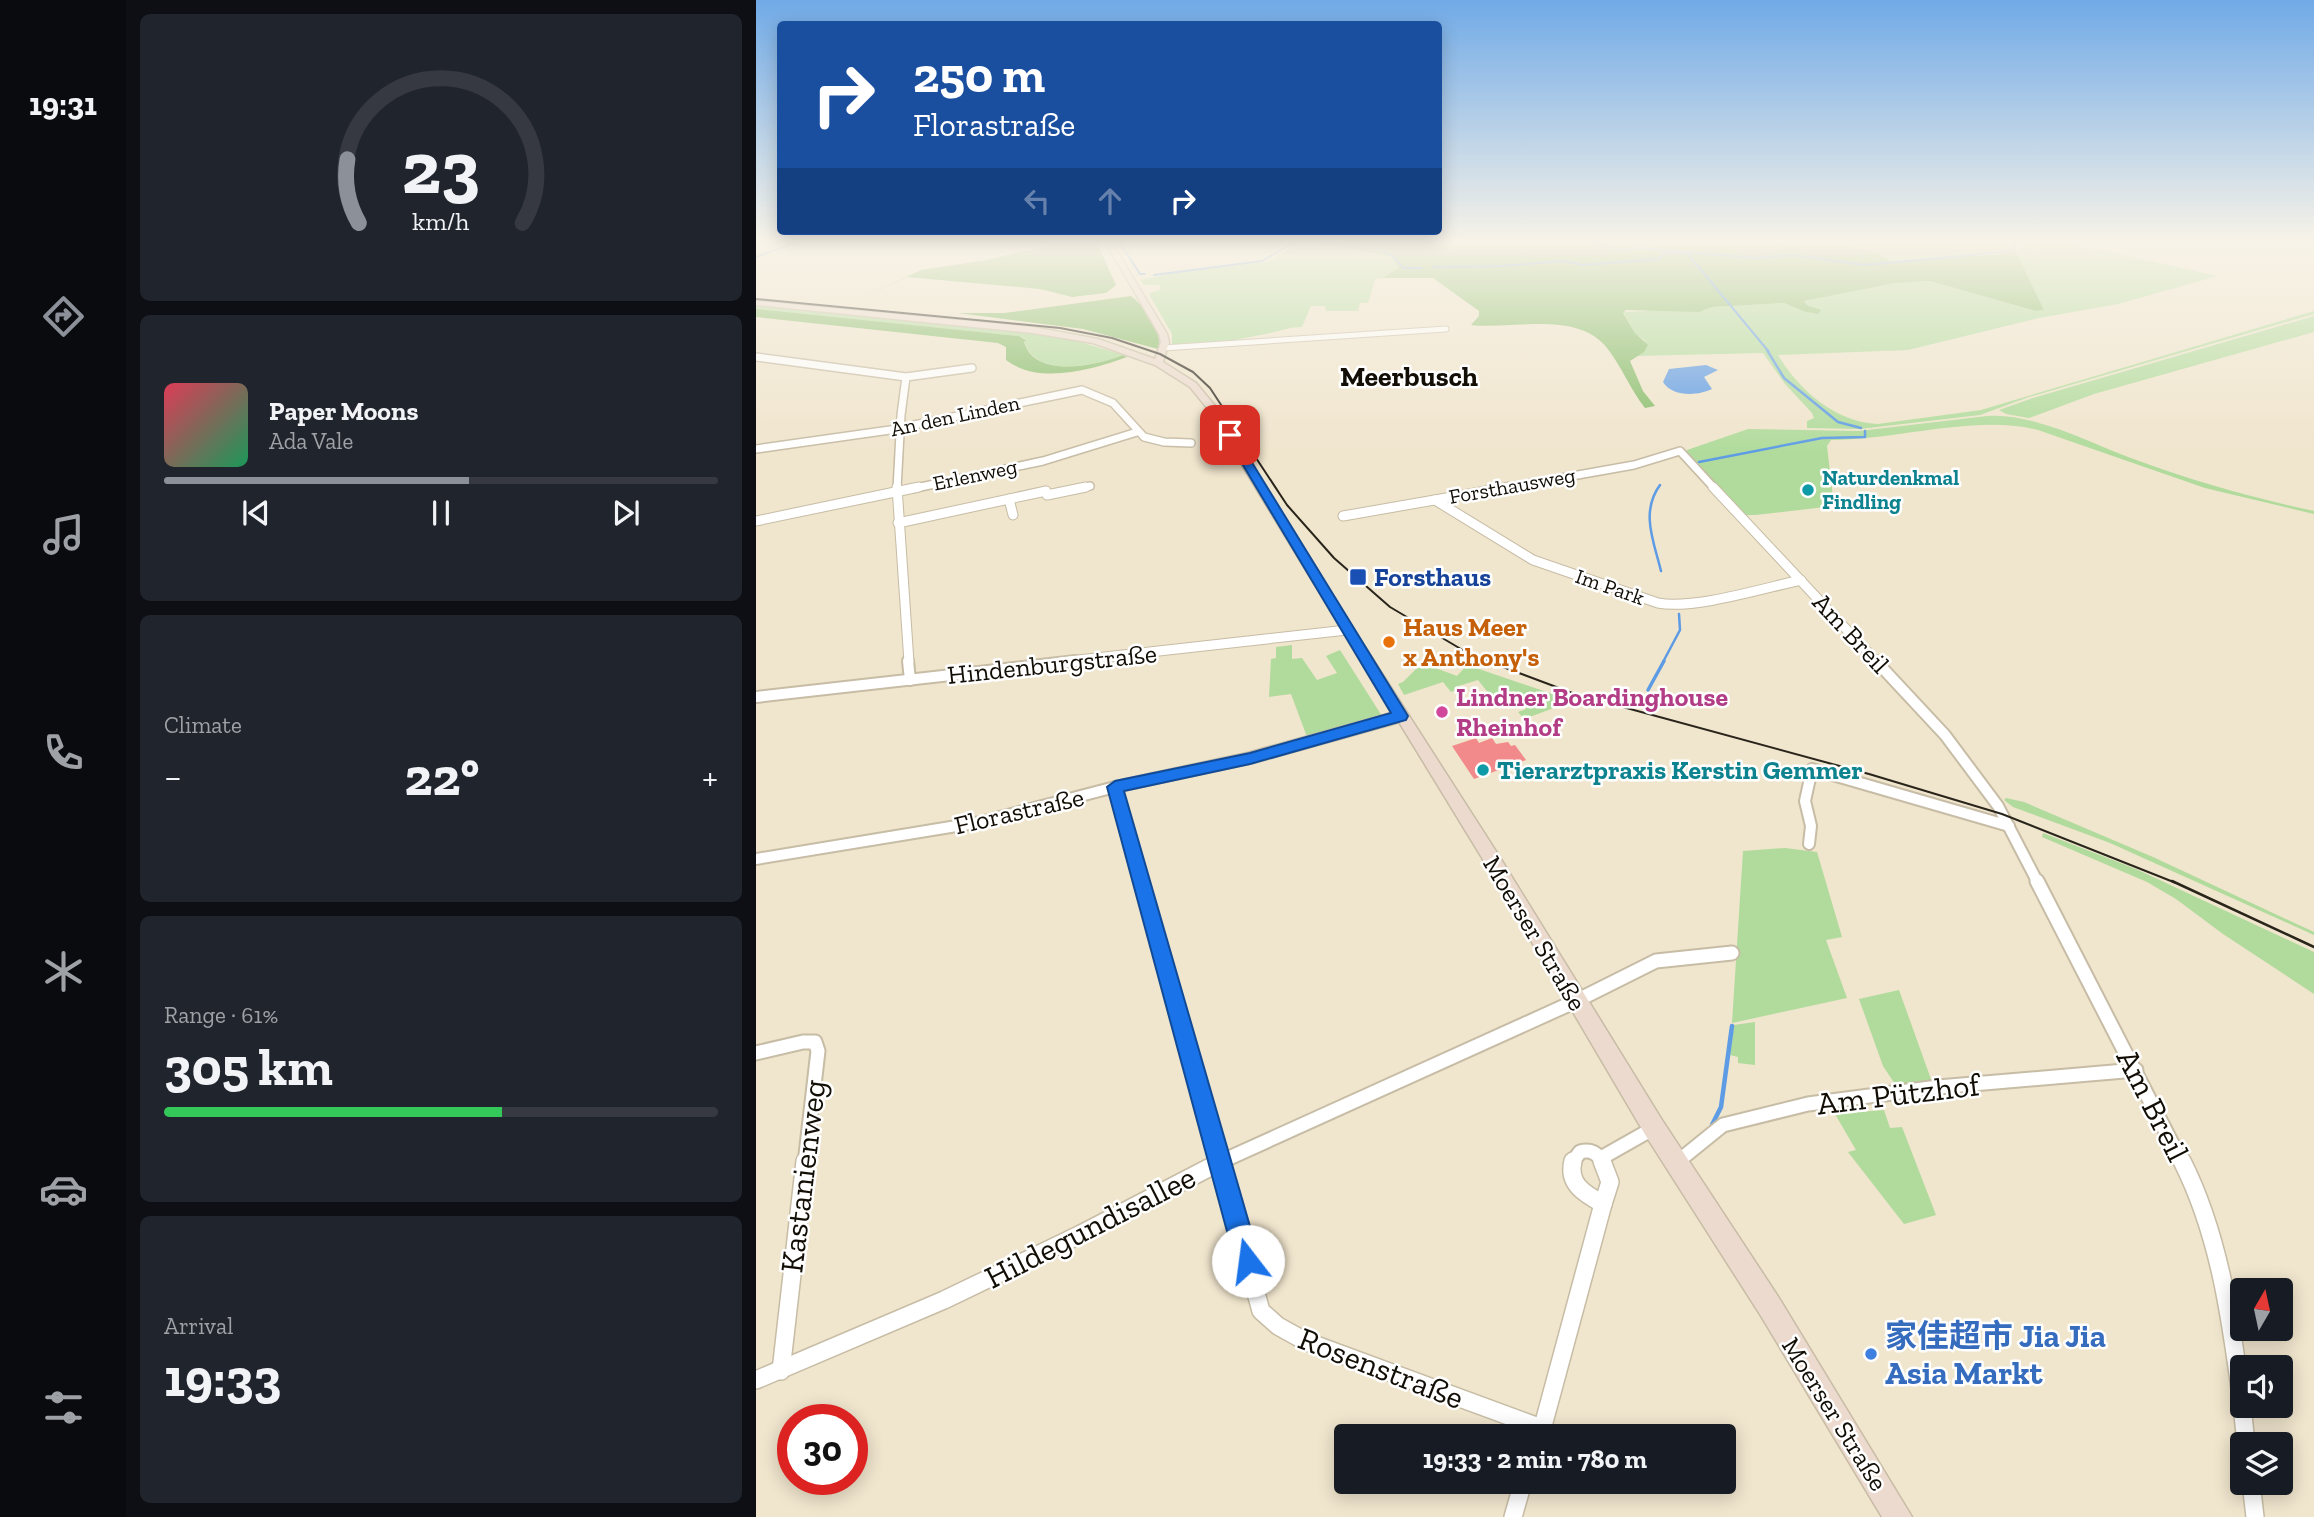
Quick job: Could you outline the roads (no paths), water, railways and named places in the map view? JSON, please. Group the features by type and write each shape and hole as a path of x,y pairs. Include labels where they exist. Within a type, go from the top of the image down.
{"main road":[{"name":"Moerser Straße","path":"867,314 1033,330 1085,339 1158,363 1193,385 1211,407 1347,630 1493,861 1654,1128 1770,1307 1898,1517"},
{"path":"1152,314 1164,338 1158,363"},
{"path":"1139,355 1162,350"}],"street":[{"path":"1162,350 1446,329"},
{"path":"756,357 906,377 972,368"},
{"path":"906,377 898,428 896,492 910,680"},
{"name":"An den Linden","path":"756,449 898,428 1082,390 1113,403 1124,412 1137,432"},
{"path":"1137,432 1151,440 1191,443"},
{"name":"Erlenweg","path":"756,521 1043,461 1137,432"},
{"name":"Forsthausweg","path":"1343,516 1634,465 1680,451"},
{"name":"Am Breil","path":"1680,451 1945,735 1989,791 2196,1189 2227,1295 2235,1355"},
{"path":"898,523 1046,491 1047,495 1090,486"},
{"path":"1009,499 1013,514"},
{"name":"Im Park","path":"1435,500 1533,560 1658,603 1672,606 1691,603 1801,580"},
{"name":"Hindenburgstraße","path":"756,697 1347,630"},
{"name":"Florastraße","path":"756,859 981,822 1115,787 1250,758 1401,716"},
{"path":"1809,844 1811,826 1805,801 1812,769 2009,826"},
{"name":"Rosenstraße","path":"1115,787 1261,1311 1278,1326 1305,1341 1519,1424"},
{"name":"Hildegundisallee","path":"756,1380 956,1294 1081,1234 1220,1162 1576,1001 1656,961 1731,953"},
{"name":"Kastanienweg","path":"756,1053 803,1042 815,1042 818,1051 780,1371"},
{"name":"Am Pützhof","path":"1676,1163 1723,1125 1808,1104 1938,1087 2136,1070"},
{"path":"1601,1158 1654,1128"},
{"path":"1544,1424 1603,1204 1611,1185 1610,1175 1601,1158 1591,1150 1584,1150 1573,1158 1570,1171 1579,1189 1590,1199 1603,1204"},
{"path":"1513,1517 1520,1494"},
{"path":"2252,1495 2255,1517"}],"water":[{"path":"1706,365 1718,370 1704,377 1712,389 1693,394 1679,393 1663,382 1669,369"}],"waterway":[{"path":"1737,314 1769,352"},
{"path":"1767,350 1784,378 1838,422 1861,428"},
{"path":"1699,462 1822,438 1865,437 1865,431"},
{"path":"1660,485 1651,506 1650,527 1661,571"},
{"path":"1663,662 1680,630 1679,614"},
{"path":"1648,690 1664,661"},
{"path":"1712,1125 1721,1107 1732,1026"}],"tram line":[{"path":"911,314 1060,328 1112,338 1160,354 1193,372 1210,388 1287,505 1334,558 1390,607 1471,655 1575,694 1869,774 2002,814 2176,883"},
{"path":"2172,881 2314,947"}],"place":[{"name":"Naturdenkmal Findling","path":"1808,490"},
{"name":"Forsthaus","path":"1358,577"},
{"name":"Haus Meer x Anthony's","path":"1389,642"},
{"name":"Lindner Boardinghouse Rheinhof","path":"1442,712"},
{"name":"Tierarztpraxis Kerstin Gemmer","path":"1483,770"},
{"name":"家佳超市 Jia Jia Asia Markt","path":"1871,1354"}],"district":[{"name":"Meerbusch","path":"1409,376"}]}
